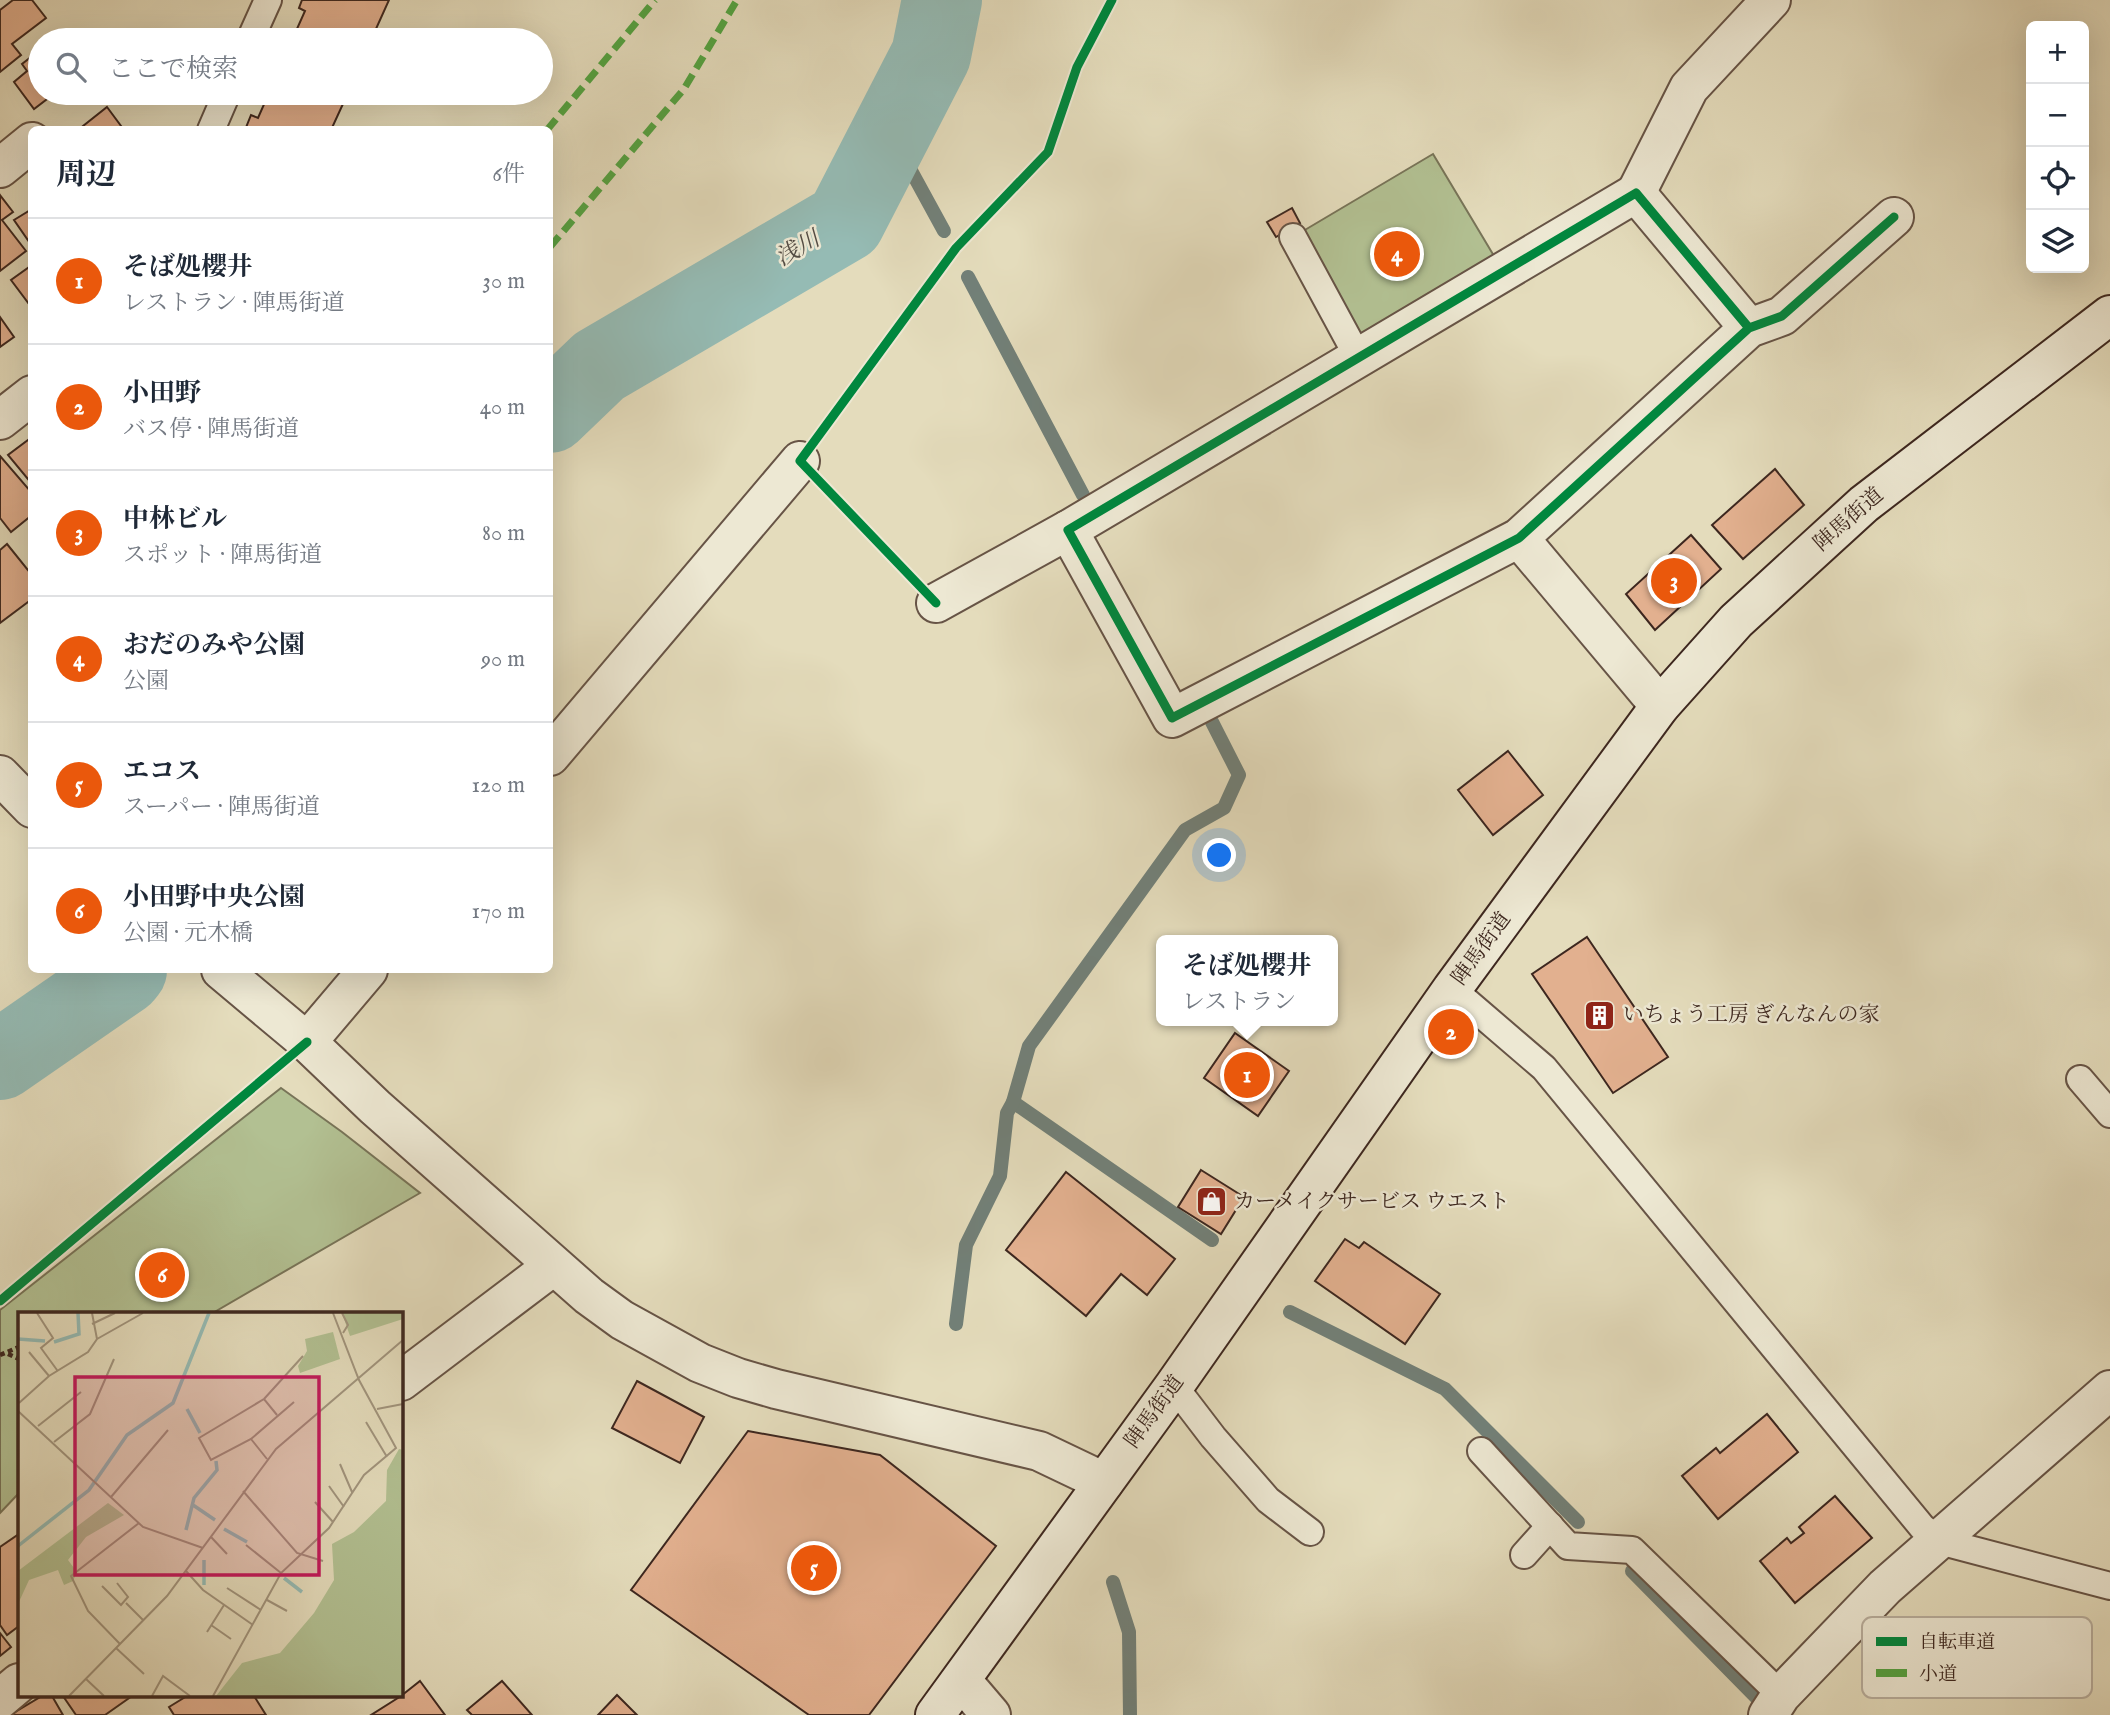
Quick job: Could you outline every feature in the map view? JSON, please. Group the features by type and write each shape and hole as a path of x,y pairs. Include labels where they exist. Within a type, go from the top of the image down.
{"street":[{"path":"936,603 1068,530 1636,193 1689,88 1771,0"},
{"path":"0,168 28,145"},
{"path":"1636,193 1749,328"},
{"path":"1068,530 1172,718 1519,538 1749,328 1782,316 1894,217"},
{"name":"陣馬街道","path":"935,1715 1174,1385 1452,989 1660,706 1737,621 1864,504 2110,315"},
{"path":"0,420 28,398"},
{"path":"553,752 800,461"},
{"path":"1519,538 1660,706"},
{"path":"0,775 28,804"},
{"path":"225,973 300,1036 553,1266 589,1296 631,1325 690,1357 738,1378 1039,1451 1104,1482"},
{"path":"300,1036 365,973"},
{"path":"402,1380 553,1266"},
{"path":"1774,1705 1885,1587 2110,1390"},
{"path":"962,1681 992,1715"},
{"path":"0,1699 18,1684"}],"lane":[{"path":"255,28 268,0"},
{"path":"213,126 222,105"},
{"path":"1293,237 1358,357"},
{"path":"1452,989 1544,1068 1922,1528 1939,1541 2110,1586"},
{"path":"2080,1079 2110,1114"},
{"path":"1174,1385 1213,1437 1268,1500 1310,1532"},
{"path":"1481,1451 1568,1546 1632,1550 1774,1705"},
{"path":"1524,1555 1550,1526"}],"path":[{"path":"0,1355 18,1349"},
{"path":"8,1354 18,1359"}],"green space":[{"path":"1433,154 1503,271 1382,343 1346,336 1293,237"},
{"path":"281,1088 420,1193 214,1312 18,1312 18,1494 0,1513 0,1310"}],"building":[{"path":"13,0 32,0 46,18 33,28 28,28 28,32 12,44 21,55 0,72 0,10"},
{"path":"302,0 389,0 376,28 297,28 305,11 299,8"},
{"path":"28,59 28,101 14,82 27,71 22,64"},
{"path":"264,105 342,105 333,126 247,126 251,115 258,118"},
{"path":"107,107 121,126 83,126"},
{"path":"0,195 13,212 2,220 26,251 0,271"},
{"path":"1292,208 1300,223 1276,237 1267,222"},
{"path":"28,211 28,240 14,220"},
{"path":"28,268 28,303 11,280"},
{"path":"0,317 14,337 0,347"},
{"path":"28,440 28,479 8,455"},
{"path":"0,456 28,488 28,518 11,532 0,518"},
{"path":"1775,469 1804,505 1743,559 1712,525"},
{"path":"1691,535 1721,569 1655,630 1626,594"},
{"path":"7,544 28,570 28,602 0,623 0,550"},
{"path":"1508,751 1543,795 1493,835 1458,790"},
{"name":"いちょう工房 ぎんなんの家","path":"1587,937 1668,1057 1613,1093 1532,974"},
{"path":"1235,1033 1289,1071 1258,1116 1204,1078"},
{"name":"カーメイクサービス ウエスト","path":"1201,1170 1244,1197 1221,1234 1178,1207"},
{"path":"1066,1172 1175,1259 1147,1295 1121,1274 1086,1316 1006,1250"},
{"path":"1345,1239 1359,1248 1364,1242 1440,1294 1405,1344 1315,1281"},
{"path":"637,1381 704,1417 680,1463 612,1428"},
{"path":"1767,1414 1798,1452 1718,1519 1682,1476 1716,1448 1720,1453"},
{"path":"748,1431 880,1455 996,1546 869,1715 809,1715 631,1590"},
{"path":"1835,1496 1872,1538 1795,1603 1760,1561 1787,1538 1791,1543 1804,1533 1799,1527"},
{"path":"18,1535 18,1627 7,1635 0,1625 0,1547"},
{"path":"0,1633 11,1647 0,1656"},
{"path":"420,1681 445,1715 371,1715 402,1698"},
{"path":"502,1681 532,1715 472,1715 467,1710"},
{"path":"617,1695 637,1715 598,1715"},
{"path":"39,1698 53,1698 63,1715 10,1715"},
{"path":"64,1698 129,1698 105,1715 76,1715"},
{"path":"184,1698 255,1698 266,1715 174,1715 169,1707"}],"waterway":[{"name":"浅川","path":"553,410 599,366 845,222 931,55 942,0"},
{"path":"891,134 944,231"},
{"path":"968,277 1083,495"},
{"path":"956,1324 966,1245 1000,1176 1007,1113 1013,1102 1029,1046 1185,830 1224,808 1239,775 1212,722"},
{"name":"浅川","path":"0,1060 125,973"},
{"path":"1013,1102 1212,1240"},
{"path":"1290,1312 1445,1389 1578,1522"},
{"path":"1632,1571 1757,1698"},
{"path":"1113,1582 1129,1632 1130,1715"}],"marked path":[{"path":"550,126 655,0"},
{"path":"553,243 684,89 737,0"}],"cycle path":[{"path":"936,603 800,461 956,248 1048,152 1077,67 1112,0"},
{"path":"1749,328 1636,193 1068,530 1172,718 1519,538 1749,328 1782,316 1894,217"},
{"path":"0,1301 307,1042"}],"place":[{"name":"おだのみや公園","path":"1397,254"},
{"name":"中林ビル","path":"1674,581"},
{"name":"いちょう工房 ぎんなんの家","path":"1600,1015"},
{"name":"小田野","path":"1451,1032"},
{"name":"そば処櫻井","path":"1247,1075"},
{"name":"カーメイクサービス ウエスト","path":"1211,1202"},
{"name":"小田野中央公園","path":"162,1275"},
{"name":"エコス","path":"814,1568"}]}
